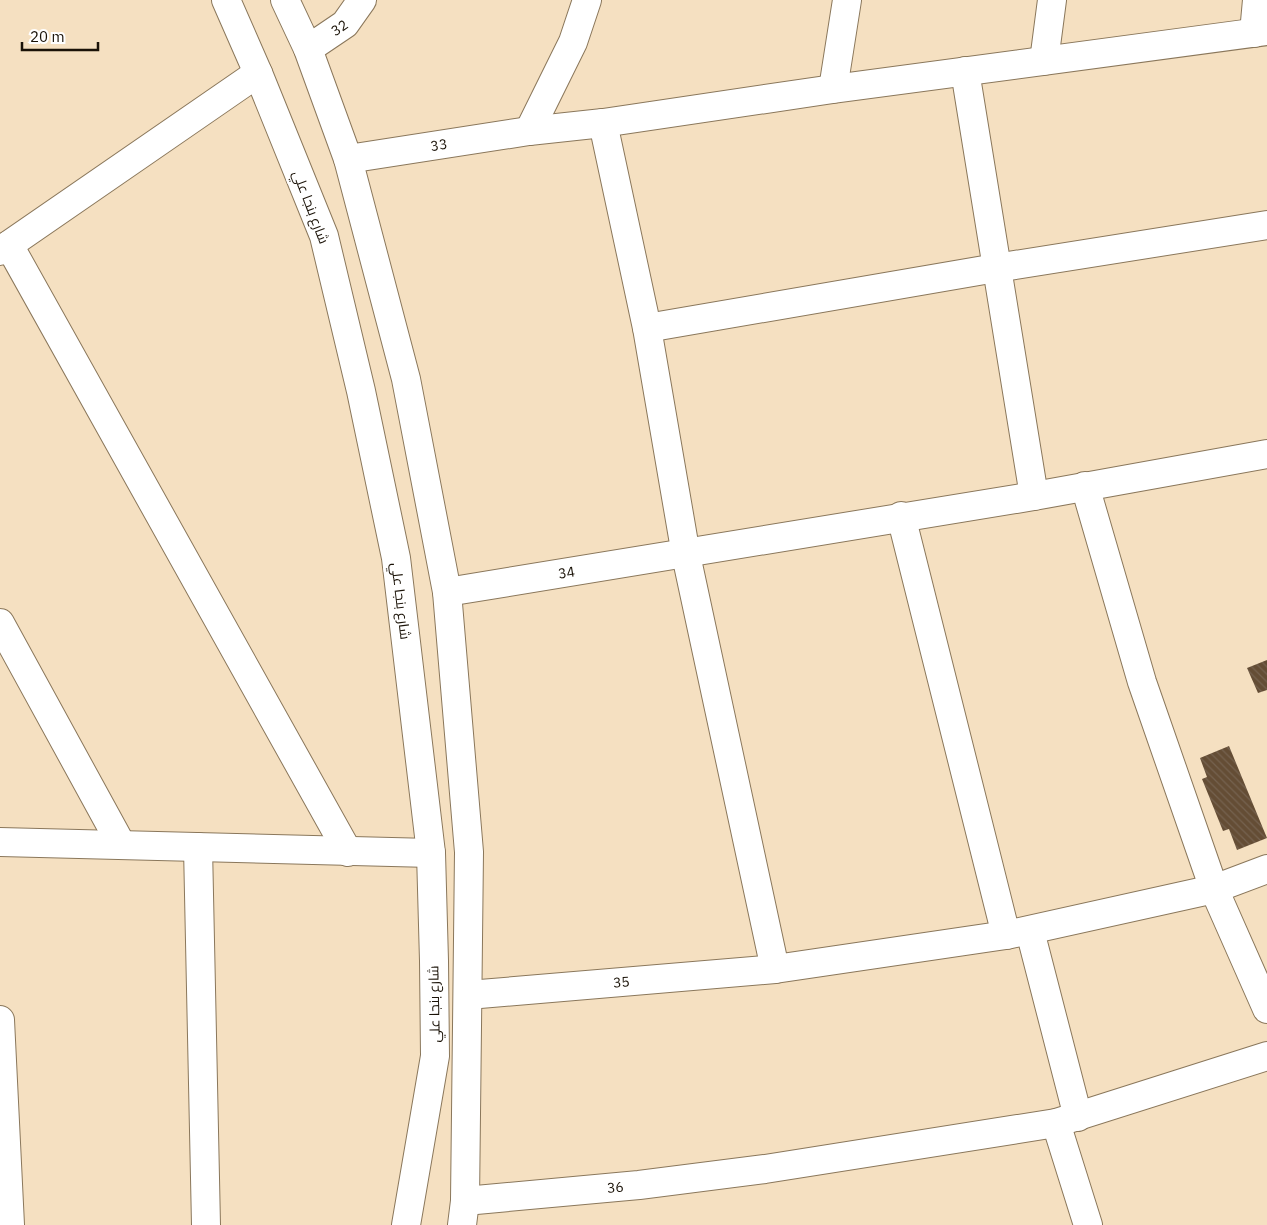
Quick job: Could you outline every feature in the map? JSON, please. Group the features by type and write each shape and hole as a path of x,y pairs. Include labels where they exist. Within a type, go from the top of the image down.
{"street":[{"name":"شارع بنجا علي","path":"226,0 258,73 324,236 396,558 432,853 435,1056 402,1221"},
{"path":"285,0 308,49 348,159 406,379 447,592 469,852 464,1213"},
{"name":"32","path":"308,49 345,24 362,0"},
{"path":"529,131 573,42 587,0"},
{"path":"833,89 847,0"},
{"path":"1044,61 1052,0"},
{"path":"1257,0 1260,32"},
{"name":"33","path":"348,159 529,131 603,123 833,89 1260,32"},
{"path":"965,71 1034,496"},
{"path":"258,73 5,248 348,852"},
{"path":"603,123 647,328 686,554 775,969"},
{"path":"647,328 996,268 1267,225"},
{"name":"34","path":"447,592 686,554 901,516 1034,496 1267,454"},
{"path":"1084,486 1142,682 1214,889 1267,1009"},
{"path":"901,516 1018,933 1067,1120 1088,1225"},
{"path":"0,623 121,844"},
{"path":"0,842 432,853"},
{"path":"198,847 206,1225"},
{"name":"35","path":"468,995 775,969 1018,933 1214,889 1267,869"},
{"path":"0,1020 10,1225"},
{"name":"36","path":"464,1213 639,1185 764,1169 1067,1120 1267,1056"}],"building":[{"path":"1267,660 1267,690 1258,693 1247,668"},
{"path":"1229,746 1267,838 1237,850 1229,829 1223,831 1202,779 1207,777 1200,758"}]}
